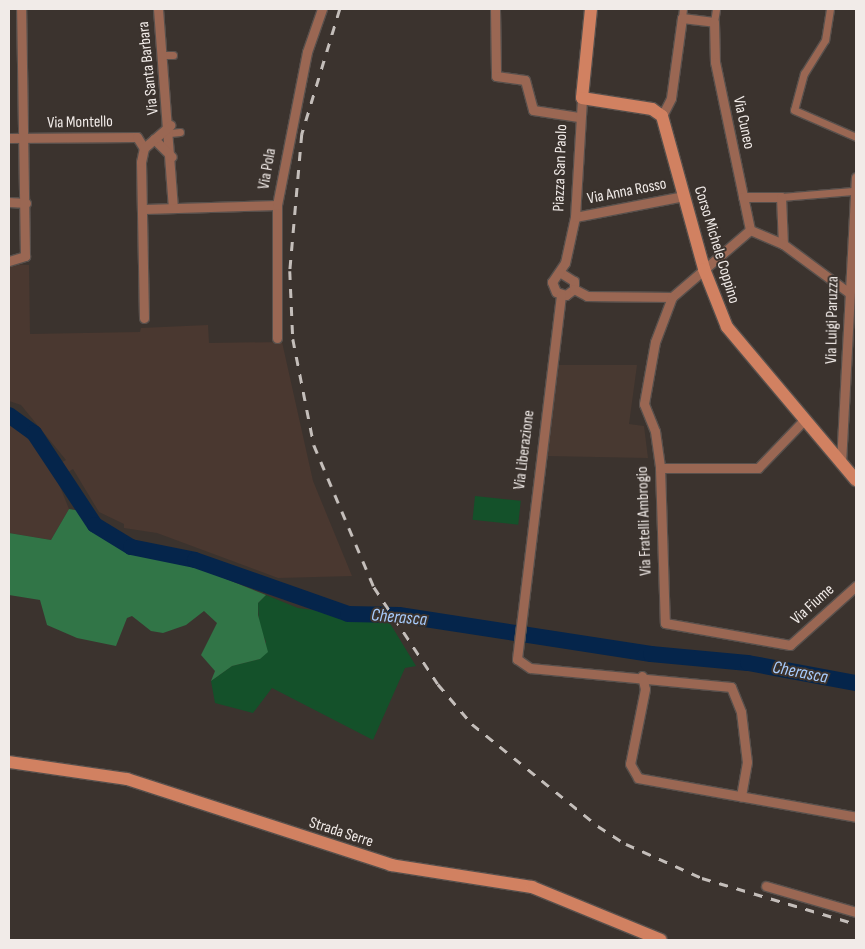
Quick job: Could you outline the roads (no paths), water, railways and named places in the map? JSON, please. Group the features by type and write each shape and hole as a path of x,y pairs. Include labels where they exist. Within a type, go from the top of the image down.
{"main road":[{"path":"591,9 582,98 652,109 662,116"},
{"name":"Corso Michele Coppino","path":"662,116 704,269 718,309 740,349 856,480"},
{"name":"Strada Serre","path":"9,762 127,779 391,865 532,887 661,940"}],"street":[{"path":"9,262 25,256 26,203 22,9"},
{"name":"Via Santa Barbara","path":"158,9 162,55 173,130 173,207"},
{"name":"Via Pola","path":"277,338 277,205 292,120 322,9"},
{"path":"495,9 496,76 525,80 532,107 538,112 578,118"},
{"name":"Via Cuneo","path":"716,9 714,22 715,62 750,230"},
{"path":"830,9 825,40 804,73 794,110 856,137"},
{"path":"662,116 671,98 682,13 714,22"},
{"path":"162,55 173,54"},
{"name":"Piazza San Paolo","path":"561,295 552,284 561,273 571,240 575,217 578,118 582,98"},
{"name":"Via Santa Barbara","path":"144,148 154,139 173,130"},
{"name":"Via Montello","path":"9,138 137,137 144,148"},
{"name":"Via Santa Barbara","path":"154,139 172,158"},
{"path":"144,148 140,184 144,209 144,318"},
{"name":"Via Luigi Paruzza","path":"841,463 846,439 852,313 848,292 854,232 853,190 856,177"},
{"path":"743,197 853,190"},
{"name":"Via Anna Rosso","path":"575,217 684,196"},
{"path":"781,196 783,244"},
{"path":"9,202 26,203"},
{"path":"144,209 277,205"},
{"path":"561,295 577,291 672,297 750,230 783,244 848,292"},
{"name":"Piazza San Paolo","path":"571,240 571,275 577,291"},
{"path":"561,273 571,275"},
{"name":"Via Liberazione","path":"561,295 516,652 520,664 530,668 642,676"},
{"name":"Via Fratelli Ambrogio","path":"672,297 655,342 644,404 655,431 660,468 665,623 680,629 790,645"},
{"path":"660,468 758,468 803,421"},
{"name":"Via Fiume","path":"790,645 856,586"},
{"path":"741,796 747,762 741,712 731,687 642,676 645,689 630,764 635,776 741,796 856,817"},
{"path":"766,886 856,912"}],"waterway":[{"name":"Cherasca","path":"9,415 34,433 95,525 131,547 195,560 348,614 399,615 651,654 748,663 856,683"}],"railway":[{"path":"340,9 302,134 290,271 293,339 314,445 374,587 438,684 472,724 598,826 626,844 702,878 856,924"}]}
